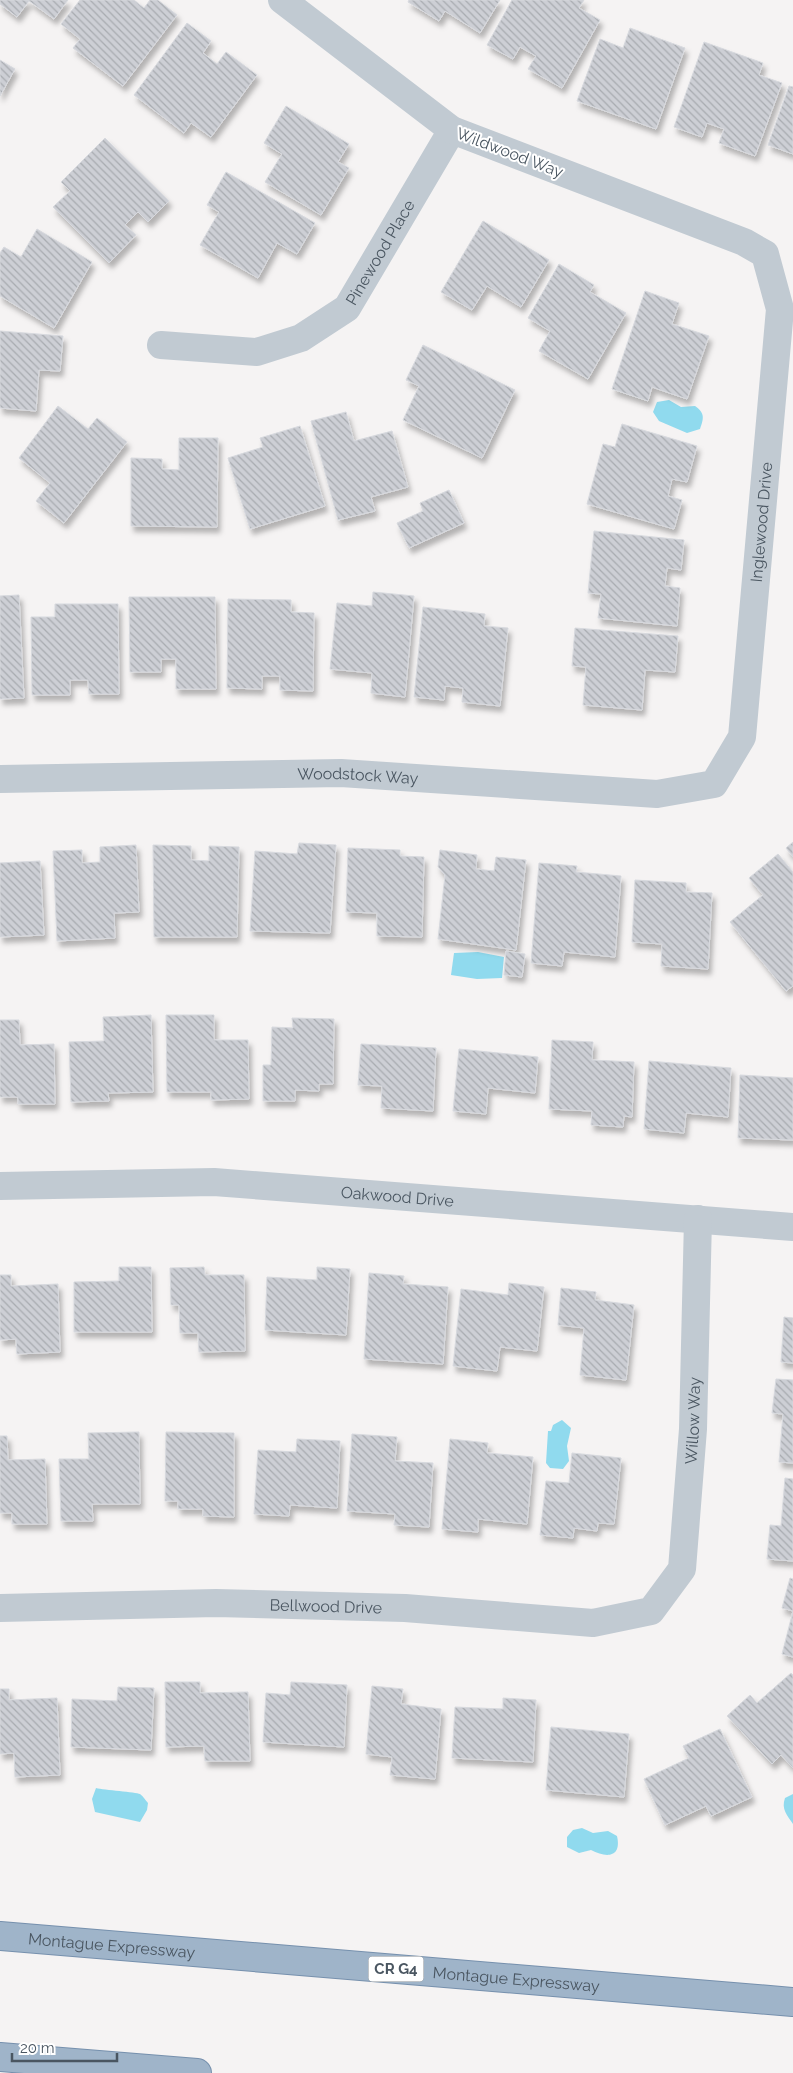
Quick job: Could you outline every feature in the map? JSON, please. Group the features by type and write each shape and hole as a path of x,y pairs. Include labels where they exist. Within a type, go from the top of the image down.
{"highway":[{"name":"Montague Expressway","path":"0,1936 793,2002"},
{"path":"0,2056 197,2073"}],"street":[{"name":"Wildwood Way","path":"282,0 452,130 744,242 765,254"},
{"name":"Pinewood Place","path":"161,345 257,352 301,338 346,308 452,130"},
{"name":"Inglewood Drive","path":"714,784 742,737 780,309 765,254"},
{"name":"Woodstock Way","path":"0,779 341,773 657,794 714,784"},
{"name":"Oakwood Drive","path":"0,1186 214,1182 793,1227"},
{"name":"Willow Way","path":"651,1611 682,1568 693,1429 698,1219"},
{"name":"Bellwood Drive","path":"0,1608 216,1603 405,1608 592,1623 651,1611"}],"water":[{"path":"669,400 681,407 695,406 701,411 703,416 700,429 687,433 659,421 653,412 657,402"},
{"path":"478,952 504,957 502,978 477,979 451,975 454,953"},
{"path":"562,1420 571,1428 567,1446 569,1461 563,1469 550,1468 546,1463 548,1431 551,1431 553,1425"},
{"path":"96,1788 133,1792 143,1796 148,1803 147,1810 140,1822 95,1812 92,1799"},
{"path":"793,1794 793,1824 785,1812 784,1805 785,1798"},
{"path":"582,1828 593,1833 608,1831 617,1836 617,1849 612,1854 607,1855 591,1850 579,1853 567,1847 567,1837 573,1830"}],"building":[{"path":"0,0 68,0 54,19 29,1 17,17 0,4"},
{"path":"80,0 134,0 144,8 150,0 158,0 177,15 123,86 73,48 80,39 61,24"},
{"path":"409,0 500,0 480,33 445,11 439,21 408,2"},
{"path":"512,0 584,0 579,8 600,20 562,88 528,69 536,56 520,47 513,59 487,45"},
{"path":"187,23 211,41 203,53 217,64 226,52 257,75 211,137 191,123 184,133 134,95"},
{"path":"630,28 685,48 656,129 577,101 600,39 623,48"},
{"path":"704,42 763,63 759,75 782,83 755,156 719,143 724,129 707,123 702,137 674,127"},
{"path":"0,60 15,69 0,96"},
{"path":"789,86 793,87 793,154 768,145"},
{"path":"286,106 349,144 338,162 349,168 321,215 265,182 282,154 264,143"},
{"path":"105,138 169,201 148,222 138,212 125,225 136,235 109,263 53,207 70,191 61,182"},
{"path":"226,172 315,223 297,254 277,243 258,278 200,245 219,212 207,205"},
{"path":"483,221 549,260 521,307 487,286 472,310 441,292"},
{"path":"37,229 92,262 54,328 0,296 0,253 4,247 21,257"},
{"path":"559,264 594,285 590,292 626,313 588,379 539,351 550,331 528,318"},
{"path":"645,291 679,303 672,324 709,336 687,399 652,387 648,401 612,389"},
{"path":"0,331 63,336 60,371 39,370 36,411 0,408"},
{"path":"423,345 515,390 482,458 403,420 419,386 406,380"},
{"path":"58,406 88,429 97,418 127,442 64,523 36,501 50,483 19,458"},
{"path":"346,412 354,441 392,431 408,487 371,497 375,511 338,520 311,421"},
{"path":"622,424 697,446 687,482 672,479 668,496 682,500 674,529 587,504 603,444 615,447"},
{"path":"300,426 325,506 250,529 228,458 263,447 260,438"},
{"path":"179,438 218,438 217,527 131,526 131,458 162,459 162,469 179,470"},
{"path":"449,490 464,523 409,548 397,523 423,511 420,503"},
{"path":"594,531 684,540 681,570 667,568 665,586 680,588 677,626 598,618 601,594 588,593"},
{"path":"373,592 414,596 405,697 371,693 372,673 330,669 337,603 372,606"},
{"path":"19,595 24,698 0,699 0,596"},
{"path":"129,597 215,597 216,689 176,689 176,659 161,659 161,672 130,672"},
{"path":"228,599 291,600 291,612 314,613 313,691 280,690 280,676 262,676 262,689 227,688"},
{"path":"55,604 118,604 119,694 89,694 88,680 70,680 70,695 32,695 31,617 55,617"},
{"path":"423,607 485,614 484,626 508,628 500,706 462,702 463,688 445,686 444,700 414,697"},
{"path":"575,628 678,636 675,672 645,670 642,710 583,705 586,667 572,666"},
{"path":"793,842 793,857 786,848"},
{"path":"299,843 336,845 330,933 250,931 255,851 297,854"},
{"path":"136,845 139,912 114,913 115,938 57,941 53,851 82,850 82,863 100,862 100,847"},
{"path":"153,845 191,846 191,860 209,861 209,846 239,847 237,937 154,937"},
{"path":"348,848 400,850 400,856 424,857 422,937 377,936 377,913 346,912"},
{"path":"440,850 477,855 476,869 494,871 496,857 526,860 516,950 438,939 445,875 438,867"},
{"path":"778,854 793,872 793,986 786,991 730,922 763,895 749,878"},
{"path":"40,861 44,935 0,937 0,863"},
{"path":"539,863 577,866 576,872 621,876 615,957 564,952 562,966 531,963"},
{"path":"635,880 686,883 686,892 712,893 708,969 661,966 662,944 632,942"},
{"path":"506,951 525,954 522,977 504,975"},
{"path":"151,1015 153,1092 108,1093 109,1101 71,1102 69,1042 104,1041 103,1017"},
{"path":"166,1015 214,1015 214,1040 248,1040 249,1099 211,1100 211,1092 167,1092"},
{"path":"292,1018 334,1019 333,1084 319,1084 319,1091 295,1090 295,1101 263,1101 263,1065 271,1065 272,1027 293,1028"},
{"path":"0,1020 19,1020 20,1045 54,1044 55,1104 18,1104 18,1097 0,1097"},
{"path":"552,1040 593,1042 592,1060 634,1062 632,1117 624,1116 623,1127 591,1125 592,1111 549,1109"},
{"path":"361,1044 436,1048 433,1111 381,1108 382,1086 358,1085"},
{"path":"459,1049 538,1057 535,1093 488,1088 486,1114 453,1111"},
{"path":"649,1061 731,1068 728,1117 686,1113 684,1133 644,1129"},
{"path":"740,1075 793,1078 793,1140 738,1138"},
{"path":"119,1267 151,1267 152,1332 74,1332 74,1282 119,1281"},
{"path":"204,1267 205,1275 244,1275 245,1351 199,1352 198,1333 180,1333 179,1305 171,1305 170,1268"},
{"path":"317,1267 350,1269 346,1335 265,1330 267,1277 317,1280"},
{"path":"369,1273 404,1276 403,1284 448,1287 443,1364 364,1359"},
{"path":"0,1275 11,1275 11,1286 58,1284 60,1352 17,1354 16,1339 0,1340"},
{"path":"509,1283 544,1287 537,1351 500,1347 497,1371 453,1366 461,1289 508,1295"},
{"path":"561,1288 596,1292 595,1300 634,1305 626,1380 580,1375 584,1328 558,1325"},
{"path":"784,1317 793,1318 793,1363 781,1362"},
{"path":"776,1379 793,1380 793,1463 779,1462 783,1414 772,1413"},
{"path":"139,1432 140,1504 92,1504 93,1521 61,1521 59,1459 89,1459 88,1433"},
{"path":"166,1432 234,1433 234,1517 203,1516 203,1509 178,1509 178,1501 165,1501"},
{"path":"352,1434 397,1437 395,1461 433,1463 429,1527 394,1525 395,1514 347,1511"},
{"path":"0,1436 7,1436 8,1460 45,1459 47,1524 12,1524 12,1513 0,1513"},
{"path":"297,1439 340,1441 337,1508 290,1505 289,1516 254,1514 258,1450 296,1452"},
{"path":"450,1439 488,1443 487,1453 533,1457 527,1524 478,1519 478,1532 442,1529"},
{"path":"572,1453 621,1458 614,1524 598,1523 597,1531 574,1528 573,1538 540,1535 546,1481 569,1483"},
{"path":"785,1478 793,1479 793,1561 767,1559 770,1525 781,1526"},
{"path":"790,1578 793,1579 793,1611 782,1608"},
{"path":"793,1611 793,1657 782,1654"},
{"path":"791,1673 793,1675 793,1768 781,1755 772,1764 727,1716 750,1695 757,1703"},
{"path":"165,1682 200,1682 200,1693 248,1692 250,1761 205,1761 204,1746 166,1747"},
{"path":"291,1682 347,1685 344,1747 263,1742 266,1693 290,1695"},
{"path":"372,1686 403,1689 401,1704 441,1709 435,1779 390,1775 392,1757 366,1754"},
{"path":"118,1687 154,1688 151,1750 71,1747 72,1699 117,1701"},
{"path":"0,1689 9,1689 9,1700 57,1698 60,1775 15,1777 14,1753 0,1754"},
{"path":"503,1698 536,1700 533,1762 452,1758 455,1707 503,1709"},
{"path":"551,1727 629,1734 624,1797 546,1790"},
{"path":"720,1729 752,1797 711,1816 706,1806 665,1825 644,1779 689,1758 683,1746"}]}
